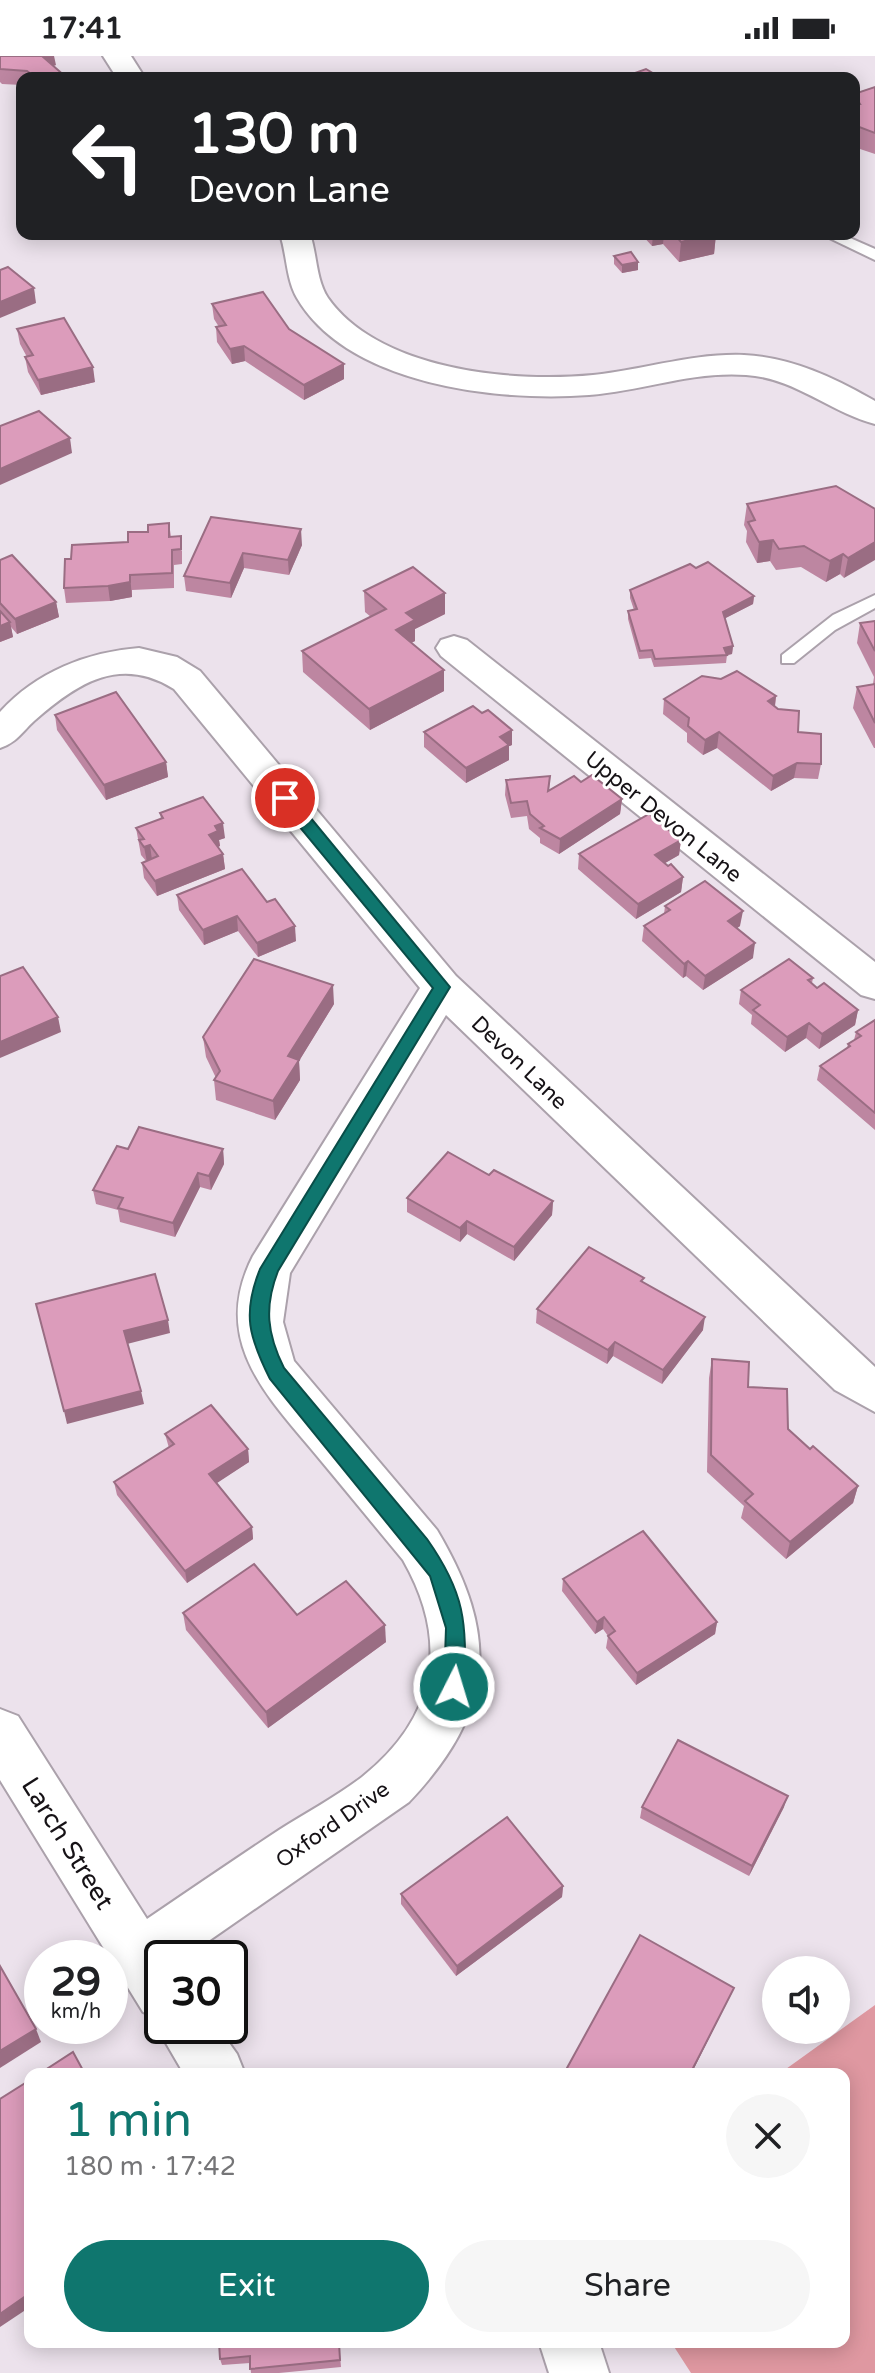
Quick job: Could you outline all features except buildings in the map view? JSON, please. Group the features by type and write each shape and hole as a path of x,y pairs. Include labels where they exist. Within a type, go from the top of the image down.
{"street":[{"path":"297,240 311,297 332,323 385,357 420,369 461,380 548,387 614,382 683,367 750,365 801,376 875,414"},
{"name":"Upper Devon Lane","path":"454,648 875,984"},
{"name":"Devon Lane","path":"0,735 30,704 69,678 106,663 144,659 171,666 187,680 442,987 851,1376 875,1392"},
{"name":"Oxford Drive","path":"195,1940 391,1786 431,1740 454,1687 457,1628 439,1572 277,1374 263,1345 258,1315 260,1292 269,1269 442,987"},
{"name":"Larch Street","path":"0,1733 144,1965"},
{"path":"196,2044 213,2068"},
{"path":"571,2348 579,2373"}],"lane":[{"path":"842,240 875,255"},
{"path":"788,659 817,633 856,608 875,601"}],"shaded area":[{"path":"875,2005 875,2373 691,2373 675,2348 850,2348 850,2068 787,2068 821,2044 850,2044 850,2023"}],"route":[{"path":"285,798 442,987 269,1269 260,1292 258,1315 263,1345 277,1374 439,1572 450,1598 457,1628 458,1656 454,1687"}]}
